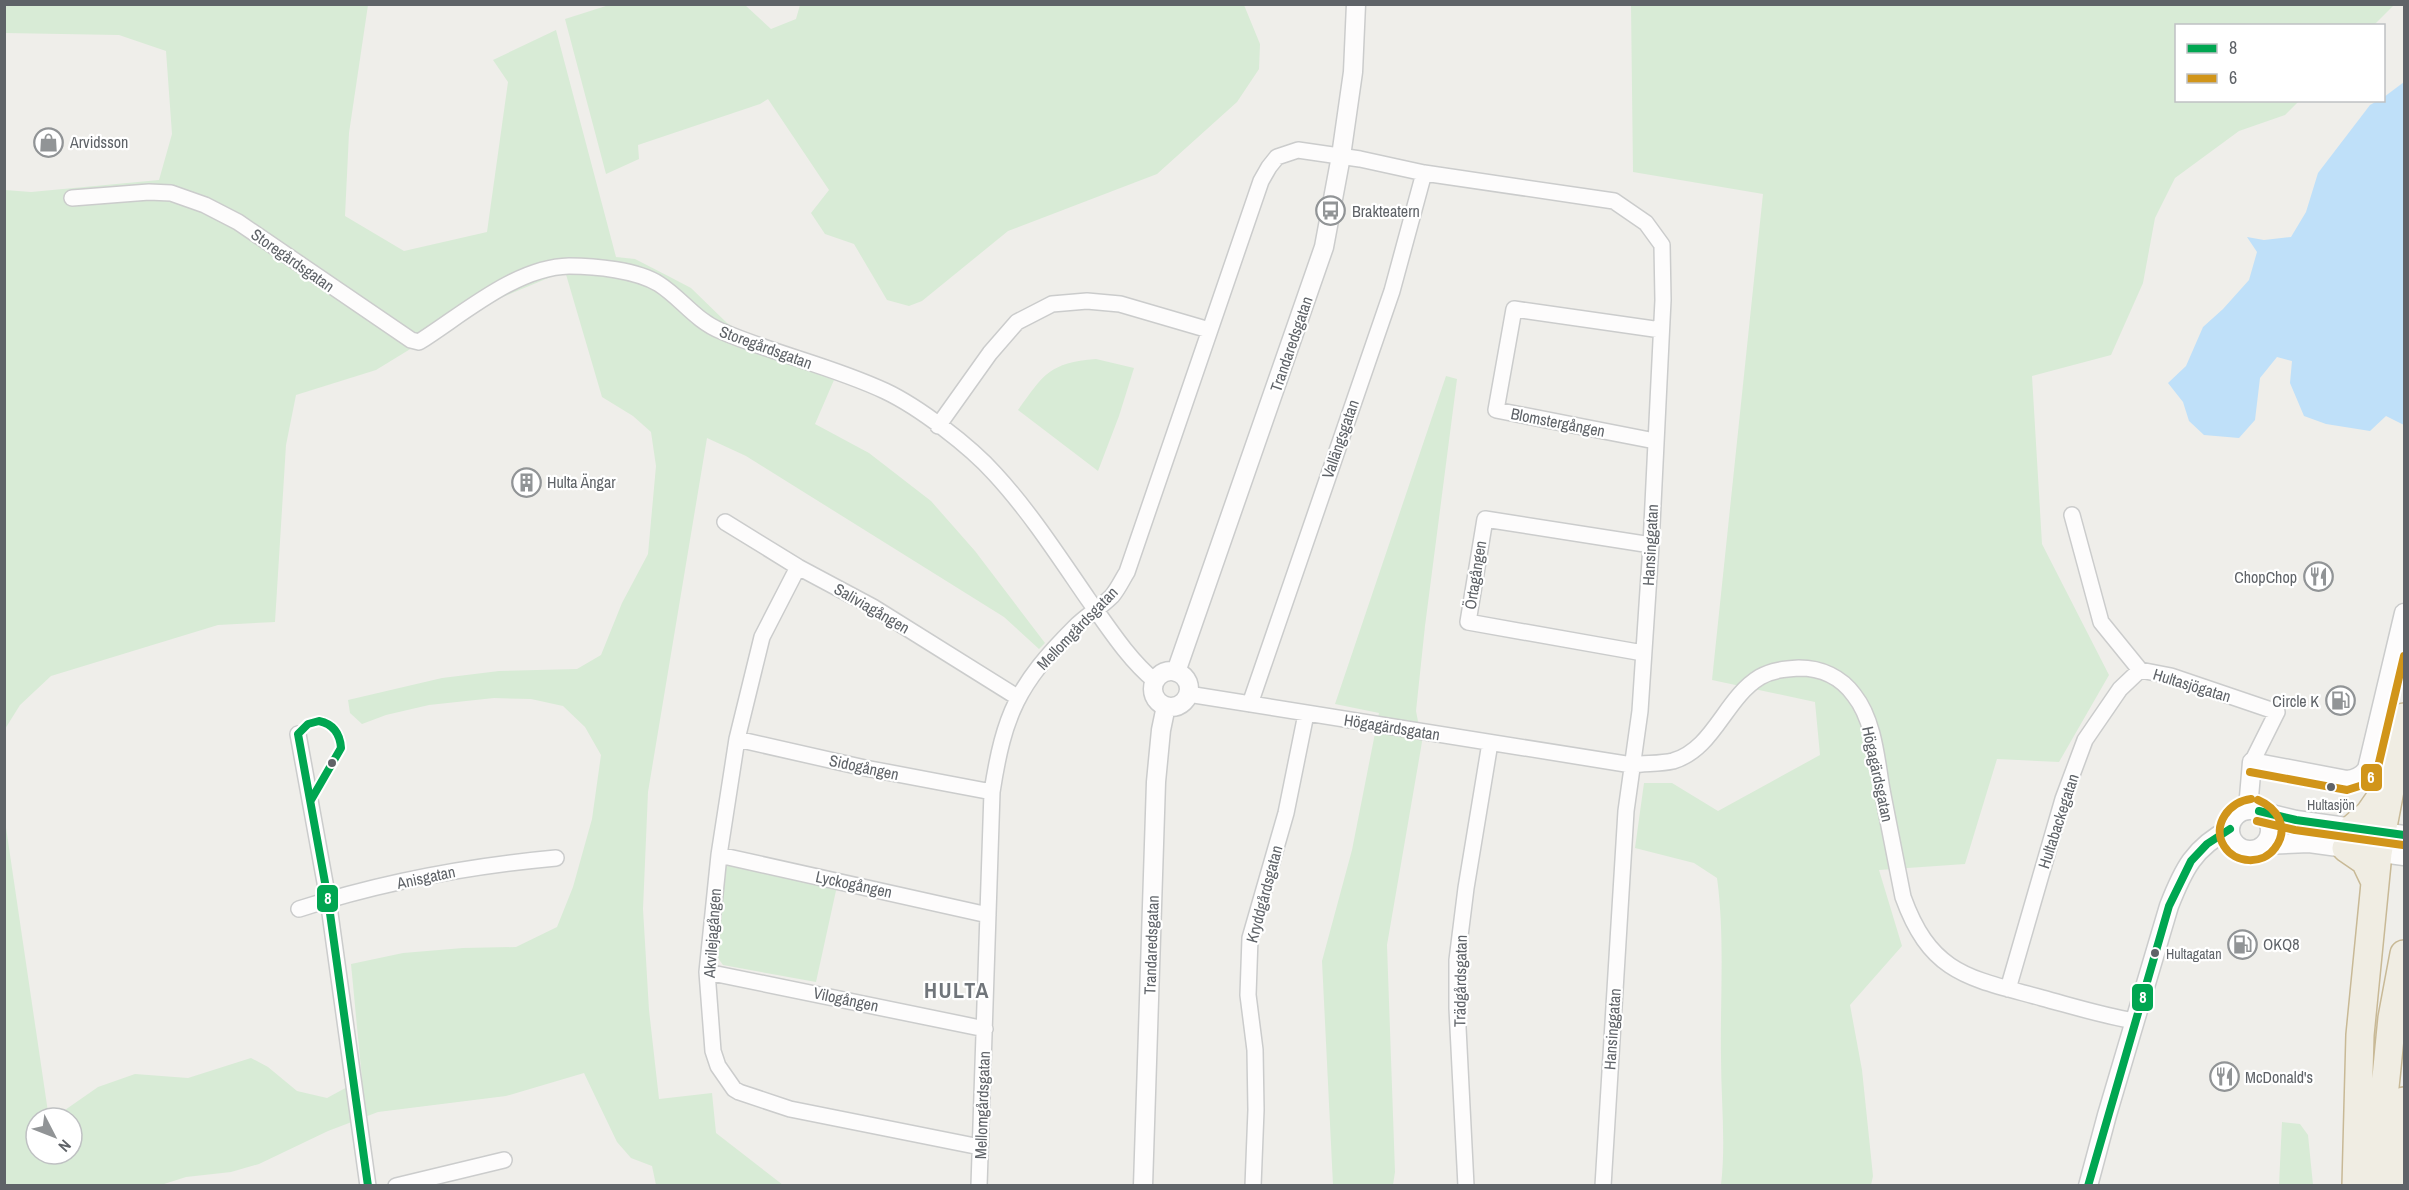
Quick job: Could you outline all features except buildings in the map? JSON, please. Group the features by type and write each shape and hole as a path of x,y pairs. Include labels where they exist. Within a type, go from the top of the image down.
{"highway":[{"path":"2356,1185 2360,1035 2375,882 2394,844 2390,782 2404,717"},
{"path":"2375,882 2365,861 2349,838 2369,814 2390,782"},
{"path":"2375,1185 2392,1018 2404,954"},
{"path":"2396,1185 2404,1101"}],"street":[{"name":"Trandaredsgatan","path":"1176,672 1324,247 1341,156 1354,65 1356,4"},
{"name":"Mellomgårdsgatan","path":"979,1185 992,792 1004,729 1017,697 1044,658 1114,594 1127,572 1261,181 1269,167 1277,158 1298,150 1341,156"},
{"name":"Hansinggatan","path":"1341,156 1424,173 1614,201 1636,214 1657,236 1662,245 1664,259 1651,545 1640,711 1626,811 1603,1185"},
{"name":"Vallängsgatan","path":"1250,704 1392,291 1424,173"},
{"name":"Storegårdsgatan","path":"72,198 150,192 171,193 205,205 238,222 411,340 419,342 509,284 548,269 579,267 644,276 660,284 703,322 719,330 794,359 849,376 887,392 938,426 976,456 1010,491 1096,610 1155,681"},
{"path":"938,426 990,353 1017,322 1052,304 1087,301 1120,304 1209,330"},
{"name":"Blomstergången","path":"1656,441 1496,410 1514,309 1661,330"},
{"name":"Hultasjögatan","path":"2072,515 2101,622 2140,670 2171,676 2277,712 2252,762 2253,810"},
{"name":"Örtagången","path":"1643,653 1468,622 1485,519 1651,545"},
{"name":"Saliviagången","path":"725,522 798,567 873,607 1017,697"},
{"name":"Akvilejagången","path":"798,567 762,637 737,739 718,855 707,972 712,1051 718,1066 734,1089 739,1092 790,1109 980,1147"},
{"path":"2252,762 2347,780 2356,779 2364,774 2404,613"},
{"name":"Högagärdsgatan","path":"1188,694 1632,765 1673,761 1694,751 1713,731 1734,701 1760,678 1781,669 1813,668 1839,679 1855,695 1864,711 1874,747 1903,897 1910,918 1944,963 1986,984 2135,1021"},
{"name":"Hultabackegatan","path":"2008,989 2063,799 2085,740 2120,688 2140,670"},
{"path":"1176,672 1186,681 1188,694 1180,704 1166,706 1155,696 1155,681 1164,673 1176,672"},
{"name":"Trandaredsgatan","path":"1143,1185 1156,782 1161,730 1166,706"},
{"name":"Kryddgårdsgatan","path":"1253,1185 1256,1098 1255,1050 1248,995 1250,938 1286,813 1306,714"},
{"path":"298,734 328,899 368,1185"},
{"name":"Sidogången","path":"737,739 865,768 992,792"},
{"name":"Trädgårdsgatan","path":"1466,1185 1456,960 1490,742"},
{"path":"2253,810 2264,815 2270,827 2270,833 2264,845"},
{"path":"2349,838 2264,845 2250,850 2234,842 2230,829 2235,816 2253,810 2296,820 2349,838 2394,844"},
{"path":"2088,1185 2169,906 2181,876 2205,843 2230,829"},
{"name":"Lyckogången","path":"718,855 988,915"},
{"name":"Anisgatan","path":"299,909 328,899 443,873 504,862 556,858"},
{"name":"Vilogången","path":"707,972 985,1029"},
{"path":"396,1185 504,1160"}],"green space":[{"path":"5,5 368,5 349,133 345,216 404,251 487,232 508,82 493,60 556,30 616,257 635,259 691,288 727,323 799,367 834,380 815,424 869,453 931,501 975,551 1045,643 1039,649 1004,617 746,456 707,438 648,792 643,909 649,1010 659,1099 712,1093 716,1133 783,1185 656,1185 652,1166 631,1158 617,1142 584,1073 506,1096 378,1112 328,1131 259,1164 231,1172 186,1177 161,1185 5,1185 4,814 47,1106 24,1106 24,1166 84,1166 84,1106 71,1106 98,1087 135,1074 188,1078 251,1058 268,1067 297,1091 327,1098 362,1079 351,964 403,953 463,948 516,947 557,927 573,887 592,819 601,755 585,727 563,706 531,699 494,698 429,705 386,715 362,724 350,713 348,700 442,678 499,671 577,669 601,655 622,603 648,554 656,466 651,432 633,416 602,397 565,271 479,307 376,370 296,395 286,445 275,622 218,625 51,676 20,705 5,729 5,190 31,192 159,180 172,134 166,51 119,35 5,33"},
{"path":"609,5 745,5 771,29 796,19 800,5 1244,5 1260,44 1259,69 1237,102 1157,174 1008,231 922,301 909,306 887,300 854,244 825,234 811,213 829,190 768,99 760,104 638,145 639,159 606,174 565,19"},
{"path":"1631,5 2394,5 2375,24 2175,24 2175,102 2298,102 2285,115 2239,131 2175,178 2155,218 2143,283 2111,355 2032,376 2042,544 2109,675 2059,762 1997,759 1965,864 1879,870 1902,946 1850,1005 1862,1070 1873,1176 1871,1185 1721,1185 1722,945 1717,878 1694,863 1635,848 1644,783 1672,783 1718,811 1820,755 1815,702 1712,680 1763,194 1633,172"},
{"path":"1096,359 1134,368 1098,471 1018,410 1049,372 1068,364"},
{"path":"1446,376 1457,379 1416,711 1422,742 1387,945 1395,1172 1393,1185 1333,1185 1322,961 1352,850 1379,713 1335,704"},
{"path":"725,861 837,886 816,982 723,965 715,954"},
{"path":"2282,1122 2300,1124 2308,1135 2313,1185 2279,1185"}],"water":[{"path":"2404,82 2404,425 2386,416 2370,431 2326,424 2304,416 2290,383 2292,361 2277,357 2260,378 2255,420 2239,438 2204,435 2189,421 2183,402 2168,383 2186,366 2203,327 2249,280 2257,252 2247,237 2264,240 2291,237 2306,212 2318,173 2370,105 2375,102 2385,102 2385,96"}],"transit line":[{"name":"6","path":"2250,772 2347,790 2366,784 2377,771 2404,656"},
{"name":"8","path":"311,800 341,748 335,730 319,721 308,724 298,734 328,899 368,1186"},
{"name":"6","path":"2251,799 2236,804 2221,822 2220,830 2224,846 2229,852 2242,859 2256,860 2264,857 2270,854 2279,841 2281,826 2276,813 2258,800"},
{"name":"8","path":"2259,811 2296,820 2404,835"},
{"name":"6","path":"2257,821 2295,830 2403,845"},
{"name":"8","path":"2088,1186 2169,906 2191,861 2207,844 2230,829"}],"place":[{"name":"Arvidsson","path":"49,142"},
{"name":"Brakteatern","path":"1331,211"},
{"name":"Hulta Ängar","path":"526,482"},
{"name":"ChopChop","path":"2318,577"},
{"name":"Circle K","path":"2340,701"},
{"name":"Hultasjön","path":"2331,787"},
{"name":"OKQ8","path":"2242,944"},
{"name":"Hultagatan","path":"2155,953"},
{"name":"McDonald's","path":"2224,1077"}],"district":[{"name":"HULTA","path":"957,990"}]}
